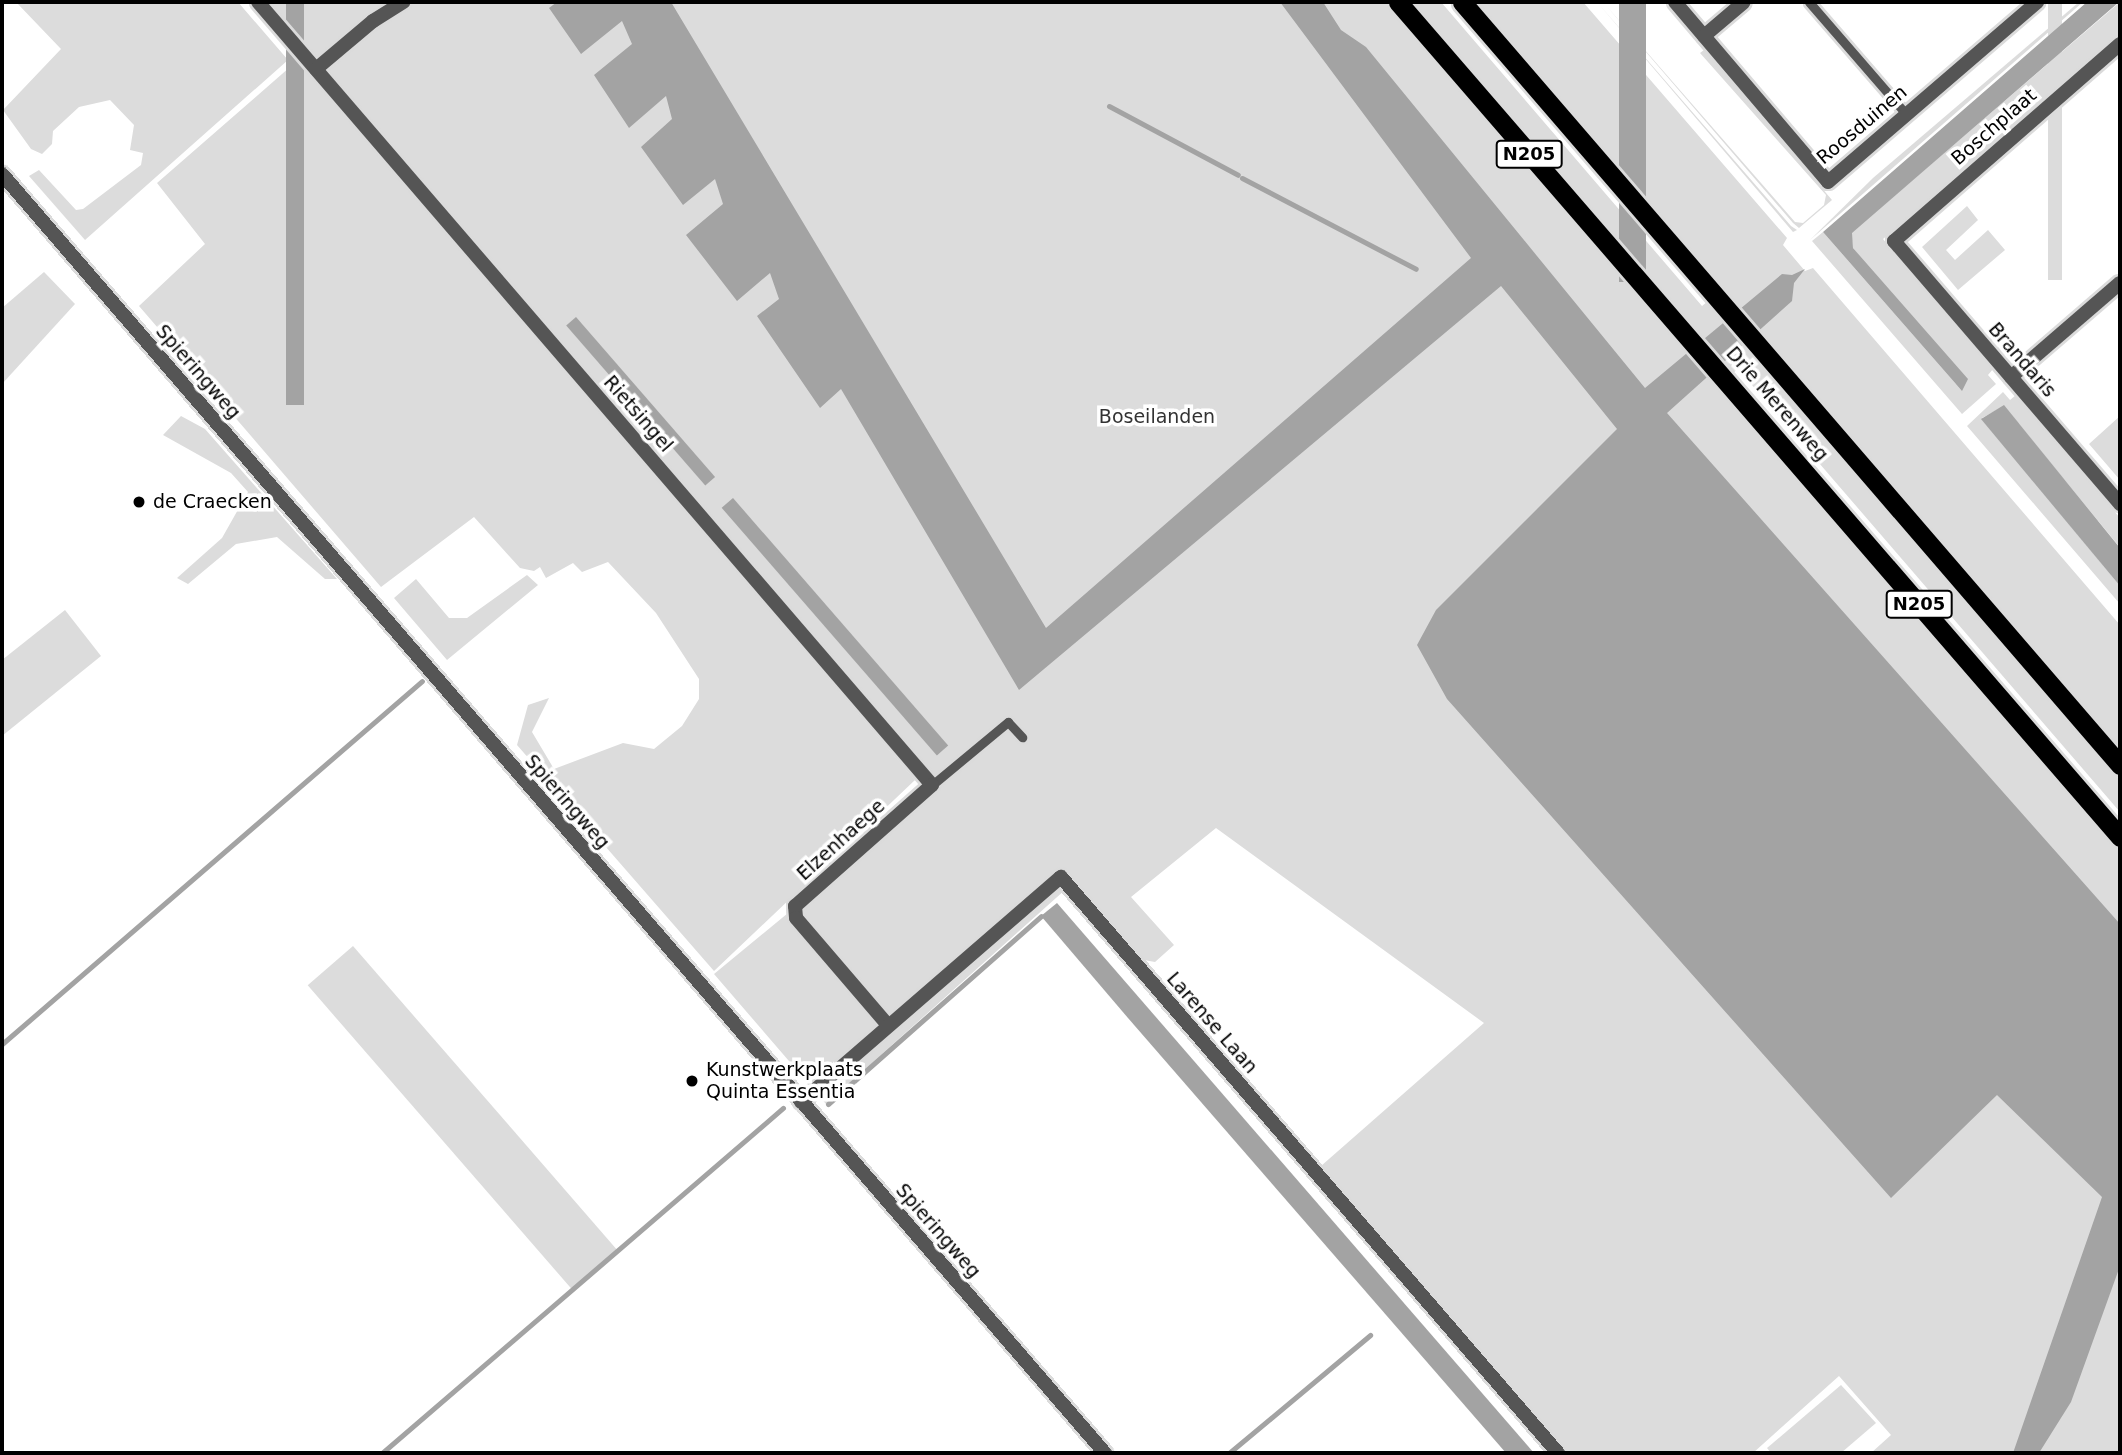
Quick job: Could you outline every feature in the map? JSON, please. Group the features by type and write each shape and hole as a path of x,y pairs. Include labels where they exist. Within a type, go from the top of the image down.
{"highway":[{"name":"Drie Merenweg","path":"1398,2 2120,837"},
{"name":"Drie Merenweg","path":"1462,2 2120,765"}],"street":[{"name":"Rietsingel","path":"258,2 932,785"},
{"path":"316,69 344,45 404,2"},
{"name":"Roosduinen","path":"1675,2 1828,182 2037,2"},
{"path":"1704,36 1744,2"},
{"name":"Boschplaat","path":"1894,241 2120,44"},
{"name":"Spieringweg","path":"2,174 1105,1453"},
{"name":"Brandaris","path":"1894,241 2120,504"},
{"path":"2011,377 2120,283"},
{"name":"Elzenhaege","path":"887,1024 796,918 795,906 932,785"},
{"name":"Larense Laan","path":"801,1102 887,1024 1060,877 1558,1453"}],"lane":[{"path":"1809,2 1906,114"},
{"path":"932,785 1008,722 1022,737"}],"green space":[{"path":"16,2 238,2 288,60 85,240 29,176 39,170 76,210 83,209 141,165 143,153 130,150 134,125 110,100 79,107 53,131 52,144 42,154 31,149 3,110 61,49"},
{"name":"Boseilanden","path":"264,2 1392,2 1668,331 1686,318 1408,2 1441,2 1702,306 1723,289 1476,2 1583,2 1787,238 1783,245 1805,271 1813,268 2120,625 2120,749 1771,344 1754,356 2120,780 2120,812 1738,369 1717,386 1758,421 2120,837 2120,1453 1871,1453 1891,1435 1839,1376 1753,1453 1568,1453 1321,1166 1484,1023 1216,828 1131,897 1174,945 1155,962 1144,960 1075,881 826,1104 714,974 931,795"},
{"path":"1597,2 1791,226 1797,230 1793,232"},
{"path":"1603,2 1795,222 1803,223 1824,205 1826,195 1700,53 1704,50 1832,200 1799,228 1793,223"},
{"path":"2048,2 2062,2 2062,280 2048,280"},
{"path":"2079,2 2083,2 1810,240 1873,178"},
{"path":"2120,2 2120,34 1883,239 1993,369 1988,375 1996,384 1962,414 1812,241 1823,232 1962,391 1853,248 1851,233"},
{"path":"298,60 915,780 714,971 517,745 528,705 549,698 532,732 554,769 623,743 654,749 682,726 699,699 699,679 656,613 608,562 582,572 573,563 546,578 540,567 534,571 520,568 474,517 381,587 139,306 205,244 157,183"},
{"path":"1967,206 1978,220 1946,250 1955,260 1988,230 2005,250 1958,290 1922,247"},
{"path":"44,272 75,304 2,384 2,308"},
{"path":"2003,392 2010,400 2016,395 2120,518 2118,545 2004,406 1982,418 2120,586 2120,604 1967,426"},
{"path":"181,416 205,429 337,579 325,579 277,537 236,544 188,584 177,578 222,538 248,492 231,473 163,435"},
{"path":"2120,416 2119,453 2120,480 2089,444"},
{"path":"527,575 538,585 447,660 394,598 416,579 449,618 467,618"},
{"path":"65,610 101,656 2,736 2,660"},
{"path":"353,946 617,1249 571,1289 308,985"},
{"path":"1841,1385 1876,1423 1841,1453 1771,1453 1767,1448"}],"shaded area":[{"path":"286,2 304,2 304,405 286,405"},
{"path":"557,2 671,2 1046,628 1471,258 1280,2 1323,2 1341,30 1366,47 1645,388 1782,274 1792,275 1805,269 1794,283 1792,301 1667,413 2120,924 2120,1266 2071,1402 2039,1453 2013,1453 2102,1197 1997,1095 1891,1198 1447,699 1417,645 1436,610 1617,429 1501,286 1019,690 841,389 820,408 757,316 779,299 770,273 737,301 686,235 723,204 715,179 683,205 641,147 672,119 666,96 629,128 594,75 632,44 622,21 581,54 549,8"},
{"path":"1619,2 1646,2 1646,282 1619,282"},
{"path":"2087,2 2119,2 1852,233 1853,248 1968,379 1962,391 1823,232"},
{"path":"576,317 715,477 705,486 566,326"},
{"path":"2004,405 2120,548 2120,586 1981,419"},
{"path":"733,498 948,746 937,755 722,508"},
{"path":"1057,903 1534,1453 1506,1453 1128,1018 1041,916"}],"waterway":[{"path":"1109,106 1238,175"},
{"path":"1242,178 1416,269"},
{"path":"2,1044 422,681"},
{"path":"828,1104 1041,916"},
{"path":"382,1453 783,1108"},
{"path":"1229,1453 1370,1335"}],"place":[{"name":"de Craecken","path":"139,502"},
{"name":"Kunstwerkplaats Quinta Essentia","path":"692,1081"}]}
